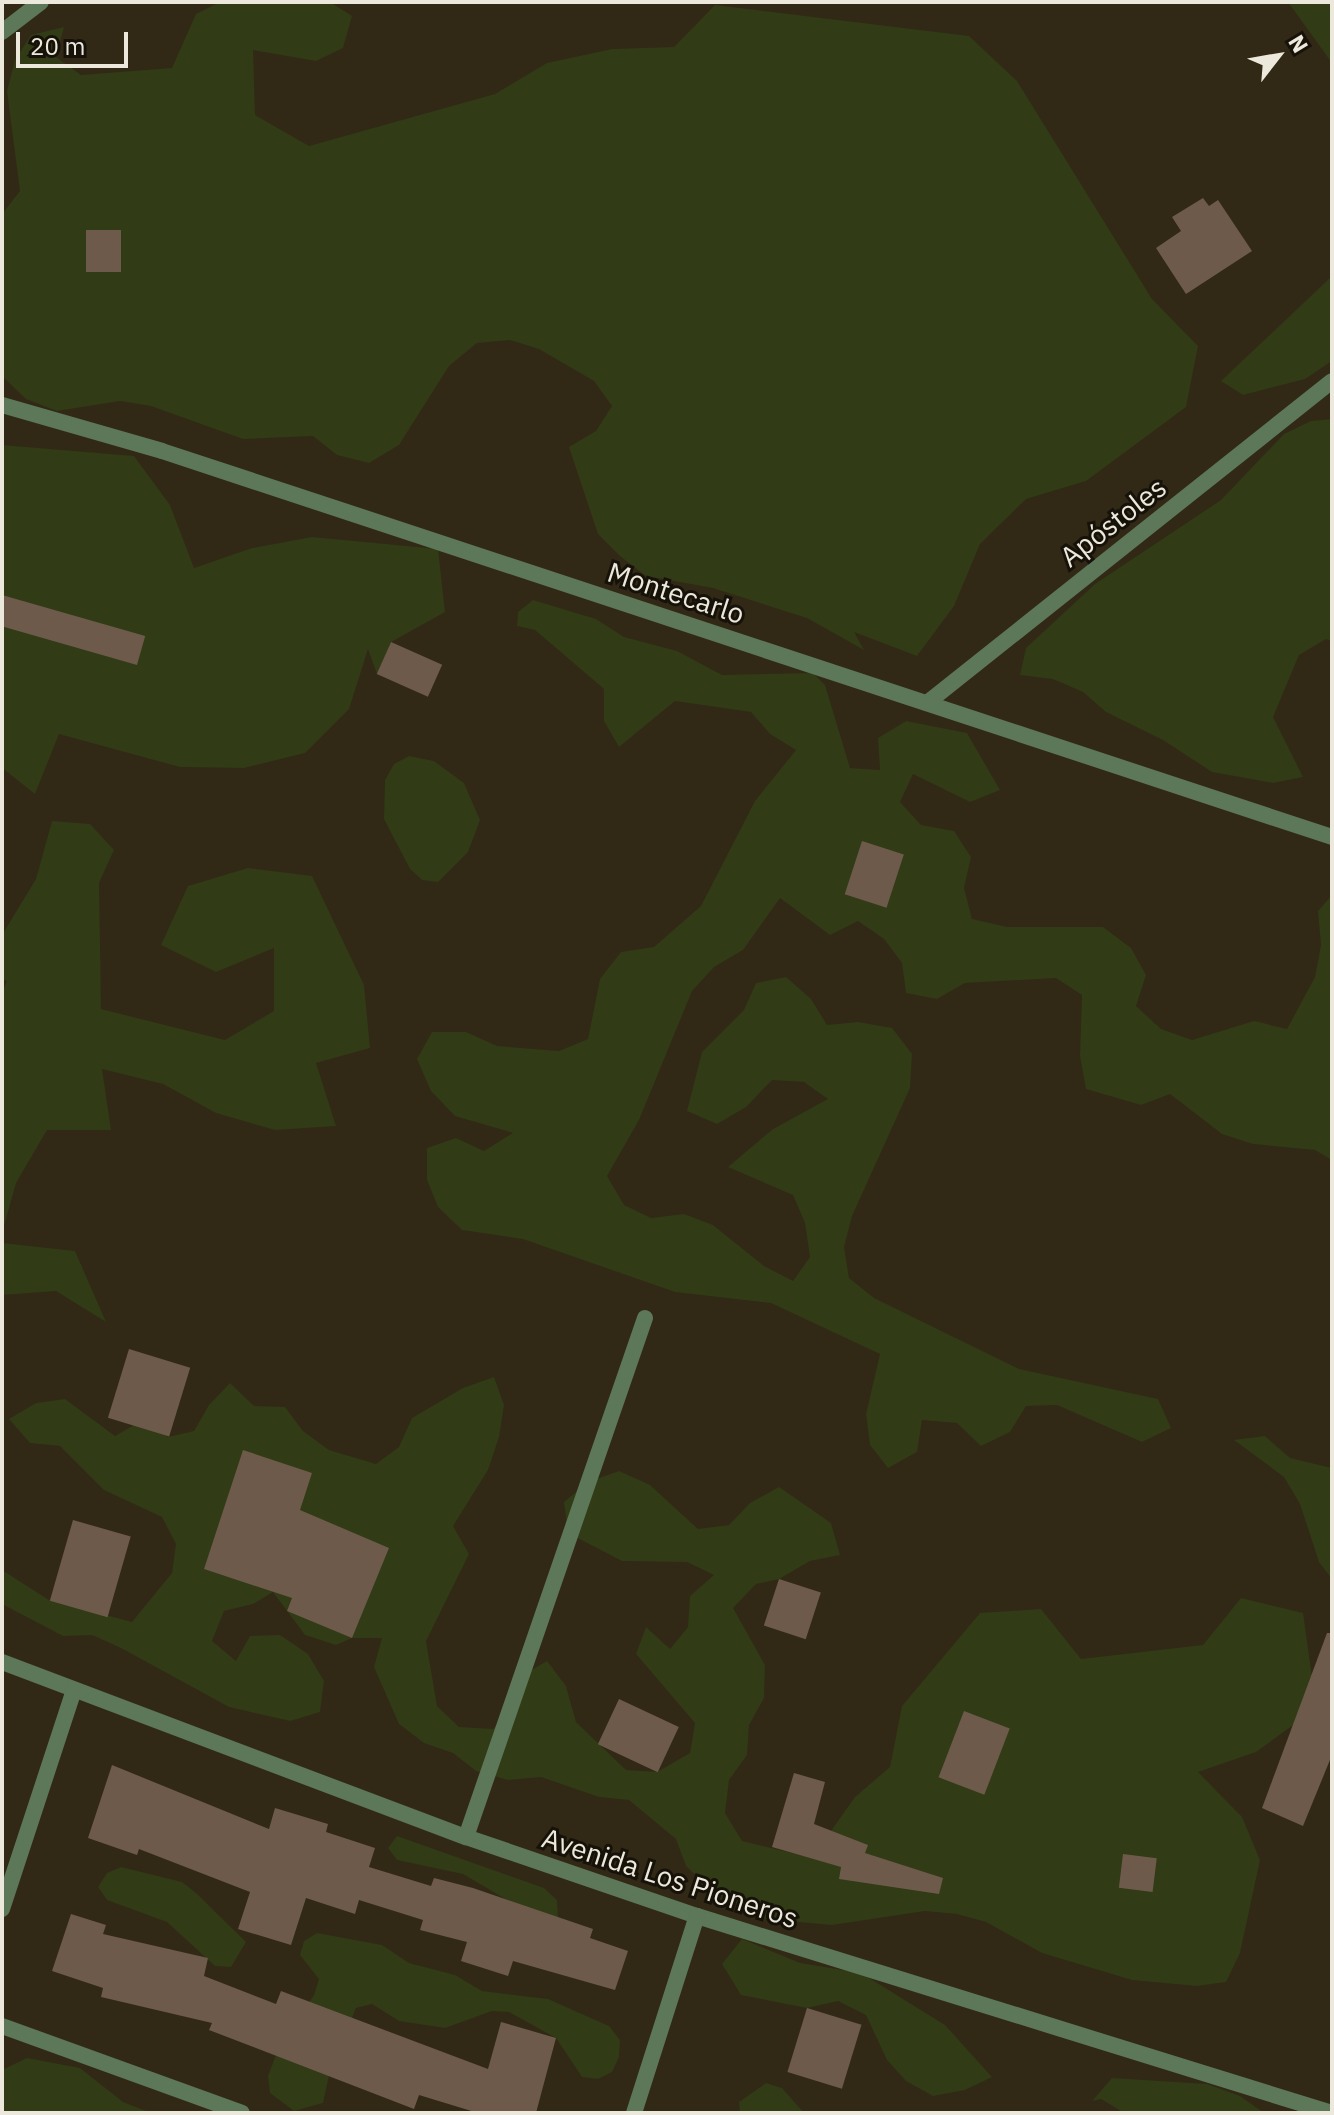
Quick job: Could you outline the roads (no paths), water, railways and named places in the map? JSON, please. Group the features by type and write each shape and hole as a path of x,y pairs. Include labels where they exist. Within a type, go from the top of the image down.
{"street":[{"path":"2,32 41,2"},
{"name":"Apóstoles","path":"927,703 1332,381"},
{"name":"Montecarlo","path":"2,405 162,451 1332,837"},
{"path":"466,1837 645,1318"},
{"name":"Avenida Los Pioneros","path":"2,1662 466,1837 697,1916 1332,2113"},
{"path":"2,1909 74,1690"},
{"path":"634,2113 697,1916"},
{"path":"2,2026 242,2113"}]}
